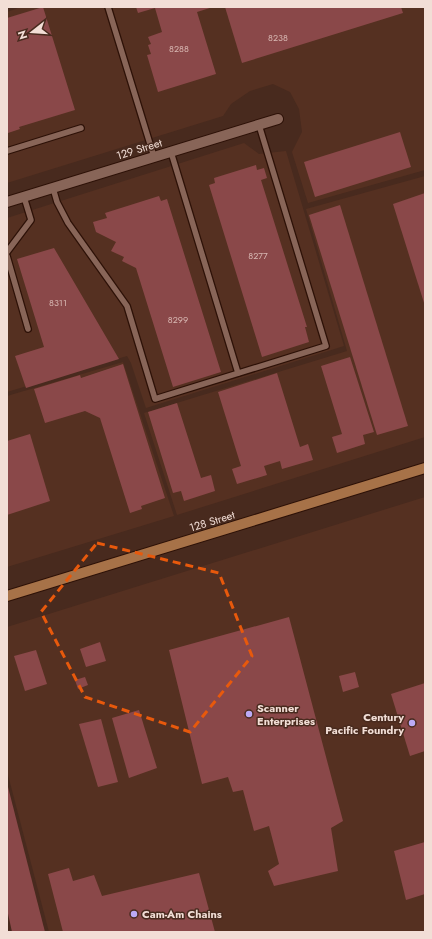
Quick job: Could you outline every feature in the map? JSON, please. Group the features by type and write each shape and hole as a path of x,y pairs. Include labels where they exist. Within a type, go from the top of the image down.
{"main road":[{"name":"128 Street","path":"7,596 425,468"}],"street":[{"name":"129 Street","path":"7,202 278,119"}],"lane":[{"path":"108,7 154,157"},
{"path":"53,188 57,202 68,223 127,306 155,399 326,346 259,125"},
{"path":"7,151 81,128"},
{"path":"171,152 238,373"},
{"path":"7,252 31,220 24,197"},
{"path":"7,256 28,329"}],"highlighted area":[{"path":"97,543 219,573 252,656 190,732 85,697 41,612"}],"shaded area":[{"path":"21,7 425,7 425,170 308,203 292,152 302,132 299,109 290,92 273,84 250,91 231,104 223,116 7,183 7,12"},
{"path":"244,143 259,154 286,151 344,346 146,408 131,363 127,356 7,392 7,218"},
{"path":"425,176 425,437 177,515 144,413 347,351 306,209"},
{"path":"123,362 174,516 7,567 7,396"},
{"path":"425,497 425,932 49,932 7,771 7,627"}],"building":[{"path":"43,7 75,110 19,127 20,129 8,133 7,18"},
{"path":"136,7 213,7 197,12 216,74 158,92 147,55 151,54 148,45 151,44 148,37 162,32 155,8 138,13"},
{"path":"225,7 401,7 403,13 242,63"},
{"path":"400,132 411,167 315,197 304,162"},
{"path":"256,165 257,170 264,168 267,178 261,180 307,327 305,327 309,342 262,357 209,185 215,183 214,178"},
{"path":"425,193 425,306 393,204"},
{"path":"159,196 161,201 167,199 221,372 173,387 136,268 122,261 124,257 111,251 116,242 96,232 93,222 107,218 105,213"},
{"path":"340,205 408,426 377,435 309,215"},
{"path":"54,248 119,359 26,388 15,356 44,347 17,259"},
{"path":"350,357 374,432 363,435 365,444 337,453 332,437 342,434 321,366"},
{"path":"123,364 165,498 141,506 142,509 130,513 100,418 85,411 45,423 34,389 80,375 81,378"},
{"path":"277,373 300,447 308,444 313,460 282,469 280,461 264,466 267,475 237,484 232,469 241,466 218,392"},
{"path":"177,403 201,478 211,475 215,491 184,501 181,491 173,493 148,412"},
{"path":"30,434 50,501 7,515 7,441"},
{"name":"Scanner Enterprises","path":"289,617 343,821 331,828 338,871 274,886 268,871 279,864 269,826 254,831 243,790 233,792 228,777 202,784 169,650"},
{"path":"100,642 106,661 86,667 80,649"},
{"path":"36,650 47,684 25,691 14,656"},
{"path":"355,672 359,687 343,692 339,676"},
{"path":"85,677 88,685 78,689 75,680"},
{"name":"Century Pacific Foundry","path":"425,683 425,751 410,756 391,694"},
{"path":"139,710 157,768 129,778 112,718"},
{"path":"101,719 118,782 98,787 79,724"},
{"path":"8,787 45,932 12,932 7,909"},
{"path":"425,842 425,894 406,900 394,851"},
{"name":"Cam-Am Chains","path":"69,868 73,881 94,875 102,896 199,873 215,932 63,932 48,874"}],"place":[{"name":"Scanner Enterprises","path":"249,714"},
{"name":"Century Pacific Foundry","path":"412,723"},
{"name":"Cam-Am Chains","path":"134,914"}]}
